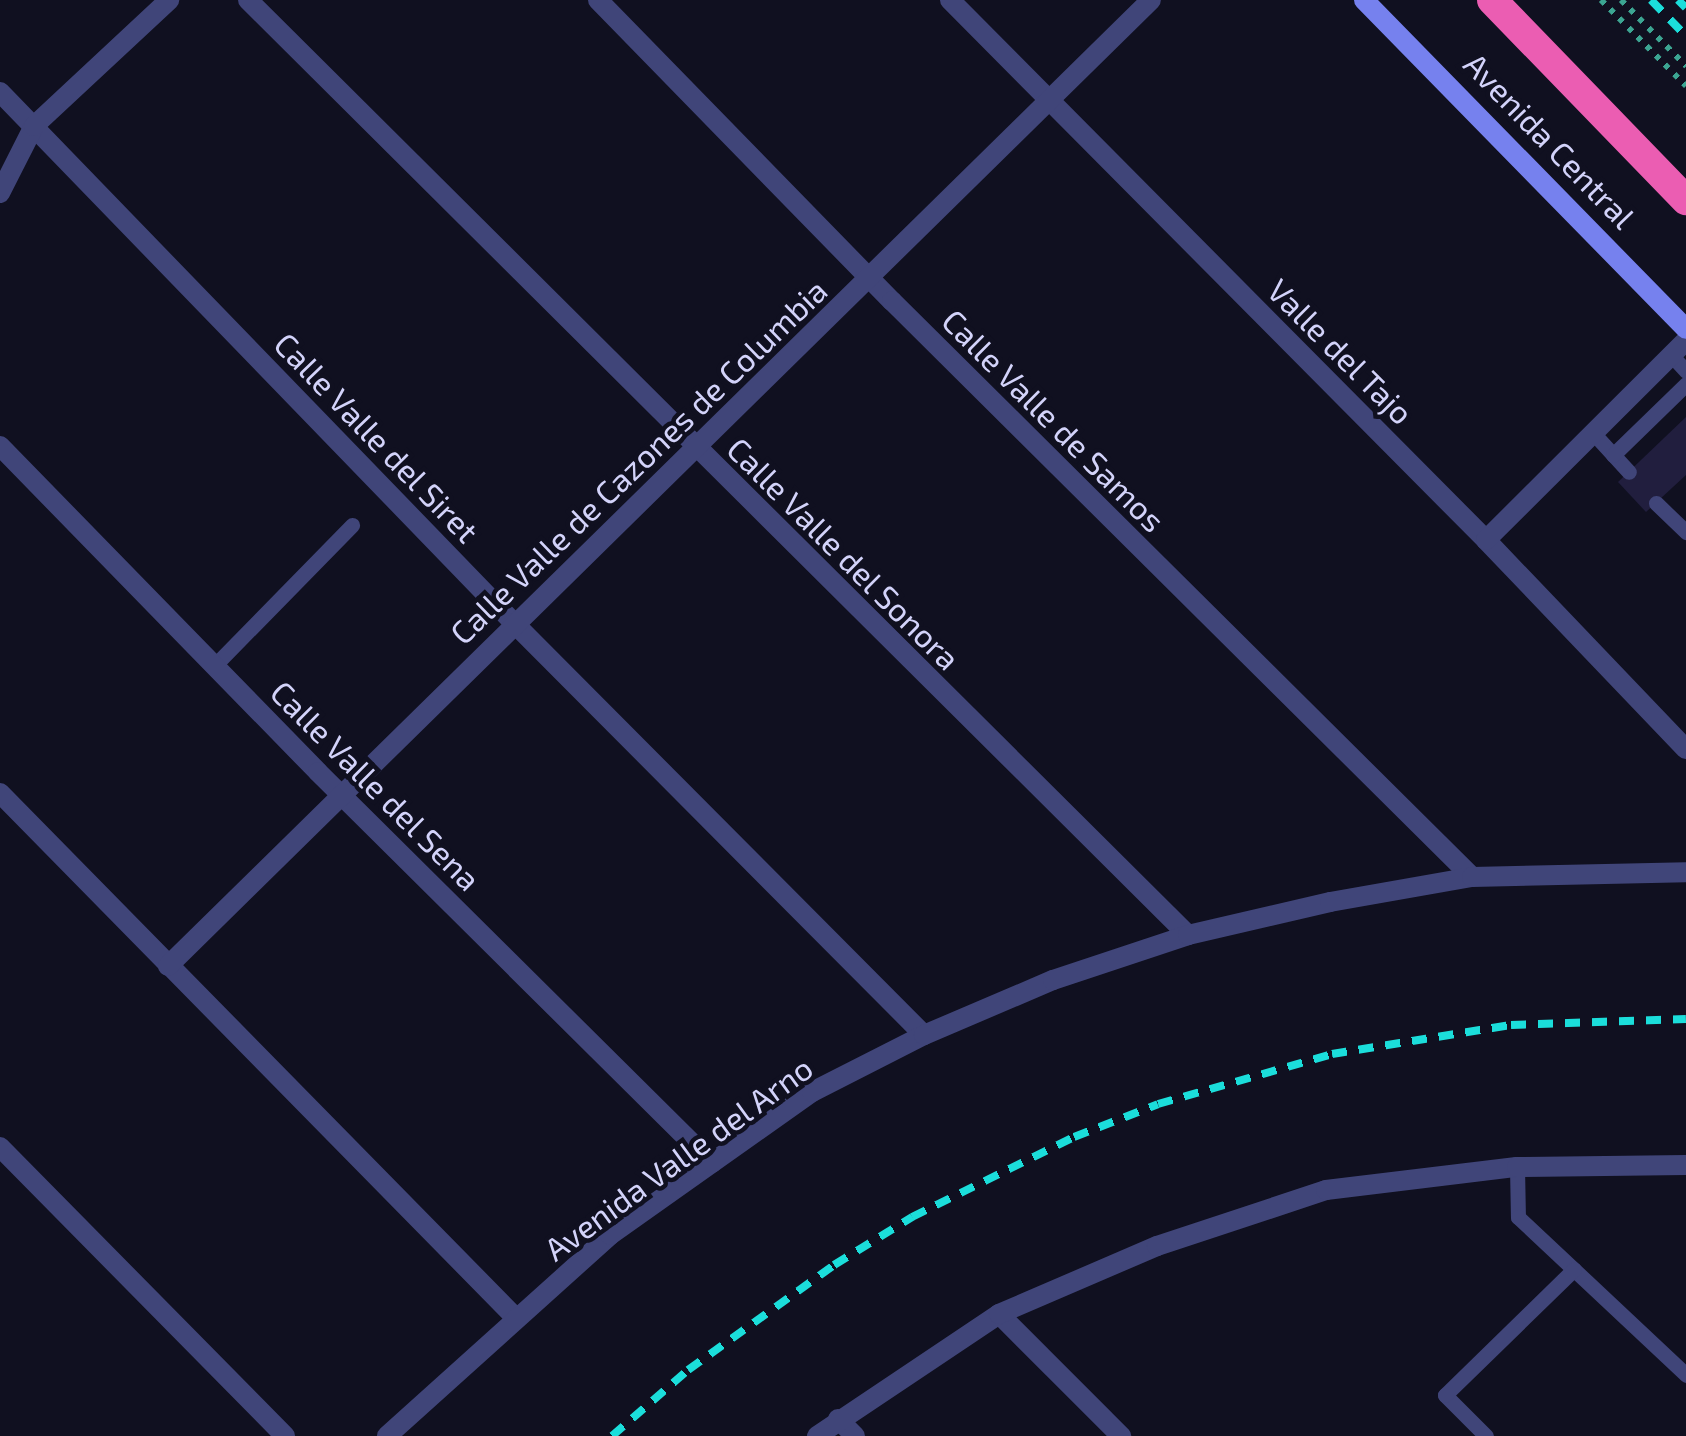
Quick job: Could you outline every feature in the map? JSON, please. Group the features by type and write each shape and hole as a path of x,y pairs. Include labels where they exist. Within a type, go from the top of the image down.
{"highway":[{"name":"Avenida Central","path":"1492,0 1686,200"}],"main road":[{"name":"Avenida Central","path":"1364,0 1686,328"}],"street":[{"path":"0,193 34,126 169,0"},
{"name":"Calle Valle del Sonora","path":"248,0 1188,935"},
{"name":"Calle Valle de Samos","path":"598,0 869,277 1472,877"},
{"name":"Valle del Tajo","path":"950,0 1486,540 1686,749"},
{"name":"Calle Valle de Cazones de Columbia","path":"168,966 1151,0"},
{"name":"Calle Valle del Siret","path":"0,92 514,622 924,1035"},
{"path":"1486,540 1681,356"},
{"name":"Calle Valle del Sena","path":"0,446 343,796 712,1163"},
{"path":"0,793 516,1318"},
{"name":"Avenida Valle del Arno","path":"387,1436 610,1236 812,1092 924,1035 1053,980 1188,935 1330,902 1472,877 1686,872"},
{"path":"0,1147 285,1436"},
{"path":"817,1436 838,1418 999,1314 1158,1246 1326,1190 1518,1168 1686,1165"},
{"path":"999,1314 1121,1436"},
{"path":"838,1418 855,1436"}],"lane":[{"path":"1613,455 1686,384"},
{"path":"1595,435 1628,472"},
{"path":"1656,503 1686,532"},
{"path":"1672,519 1686,505"},
{"path":"215,665 352,525"},
{"path":"1518,1168 1518,1217 1686,1375"},
{"path":"1486,1436 1445,1396 1574,1269"}],"path":[{"path":"1601,0 1686,86"},
{"path":"1621,0 1686,66"}],"building":[{"path":"1686,417 1686,475 1646,512 1618,482"}],"railway":[{"path":"1651,0 1686,36"},
{"path":"1678,0 1686,8"},
{"path":"612,1436 688,1370 834,1265 912,1217 1074,1137 1158,1104 1332,1054 1511,1025 1686,1019"}]}
